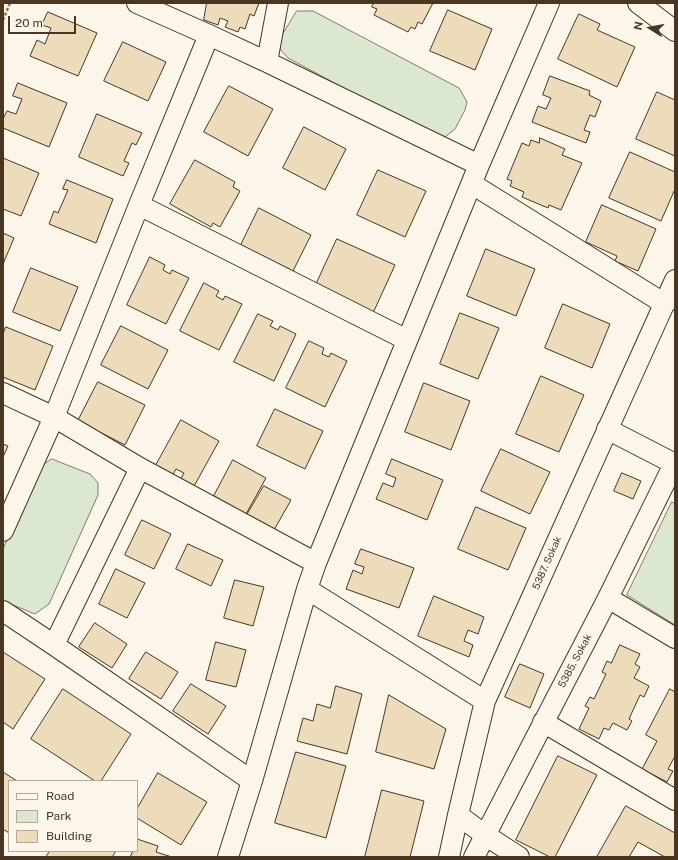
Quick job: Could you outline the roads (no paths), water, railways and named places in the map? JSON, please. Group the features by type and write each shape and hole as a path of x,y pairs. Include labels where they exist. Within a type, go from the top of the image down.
{"street":[{"path":"138,3 209,34 479,165"},
{"path":"267,62 278,3"},
{"path":"228,857 252,781 316,562 479,165 549,3"},
{"path":"638,3 675,30"},
{"path":"3,531 54,417 209,34"},
{"path":"472,184 664,304"},
{"path":"139,205 407,340"},
{"name":"5387. Sokak","path":"449,857 486,701 675,280"},
{"path":"3,393 54,417 140,468 316,562"},
{"path":"607,430 674,464"},
{"name":"5385. Sokak","path":"474,857 608,598 674,464"},
{"path":"54,645 140,468"},
{"path":"307,589 486,701"},
{"path":"608,598 675,638"},
{"path":"3,611 252,781"},
{"path":"543,722 675,800"},
{"path":"458,815 519,857"}]}
